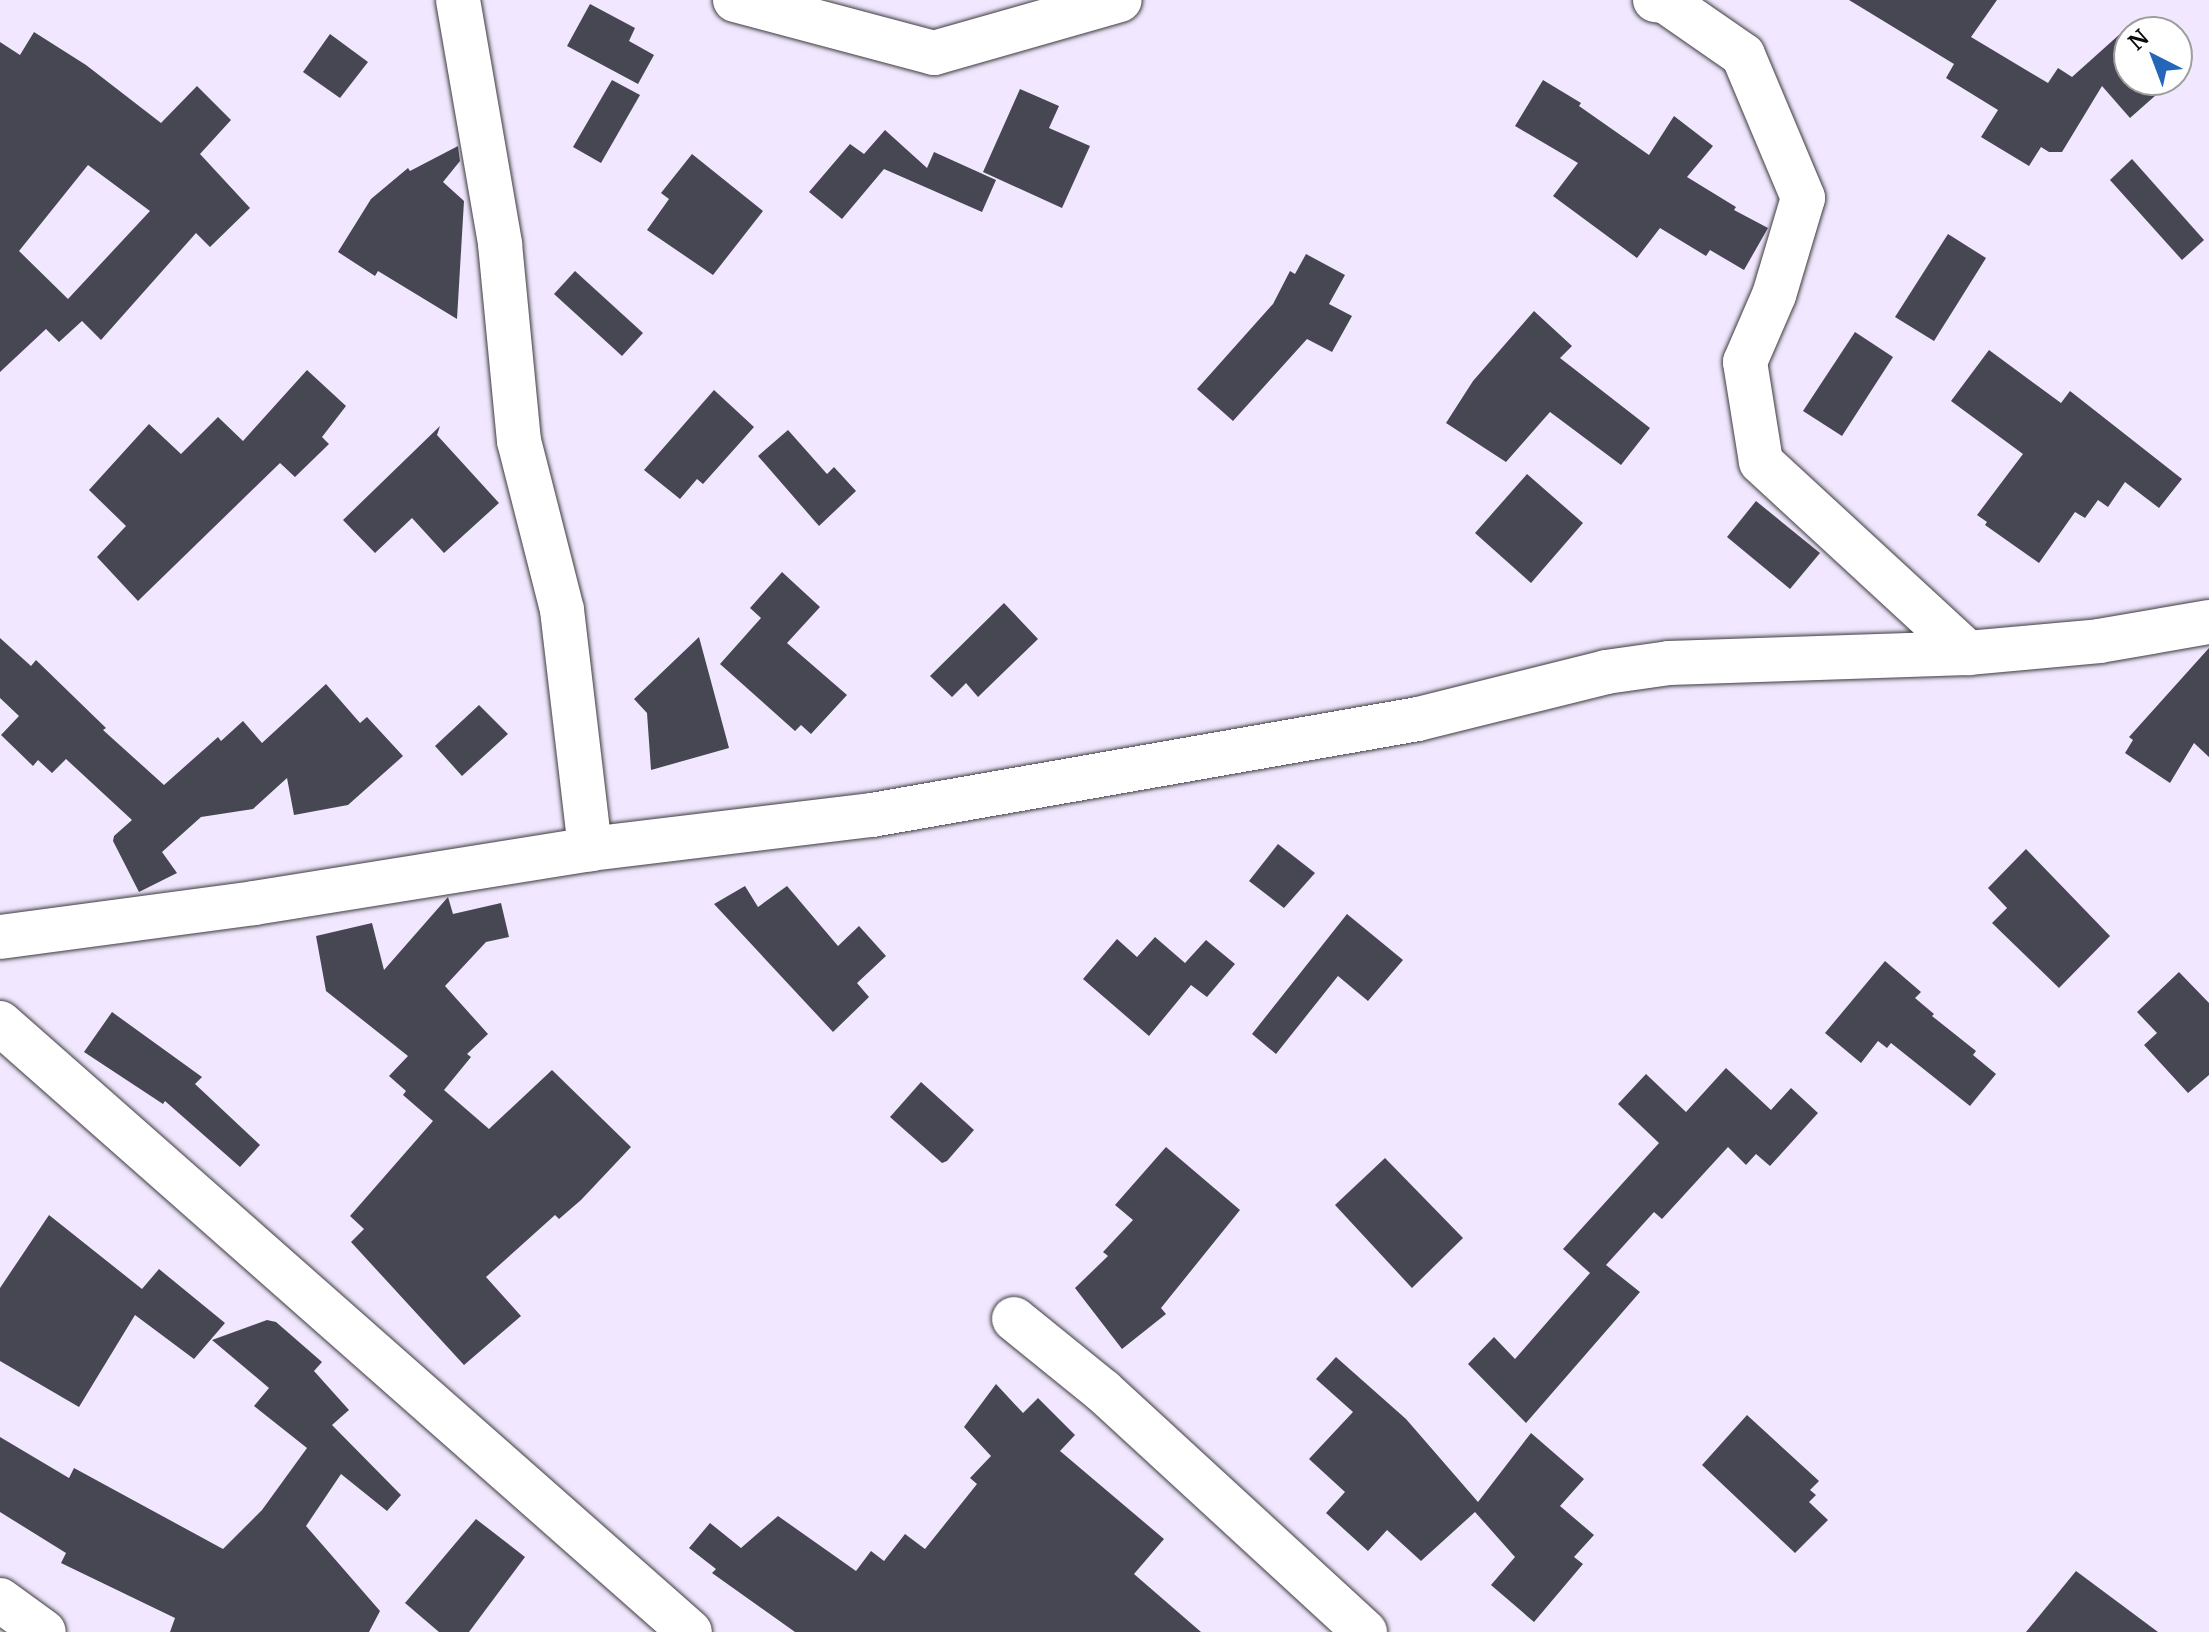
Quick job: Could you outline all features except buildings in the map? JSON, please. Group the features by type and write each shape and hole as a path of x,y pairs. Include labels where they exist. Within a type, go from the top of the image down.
{"street":[{"path":"458,0 500,244 519,441 562,610 590,849"},
{"path":"735,0 934,53 1120,0"},
{"path":"1655,0 1665,1 1743,55 1803,198 1774,295 1745,362 1761,462 1968,653"},
{"path":"0,937 254,903 590,849 872,815 1418,719 1606,672 1669,663 1968,653 2099,641 2209,622"},
{"path":"0,1023 690,1632"},
{"path":"1014,1319 1103,1391 1365,1632"},
{"path":"0,1600 44,1632"}]}
